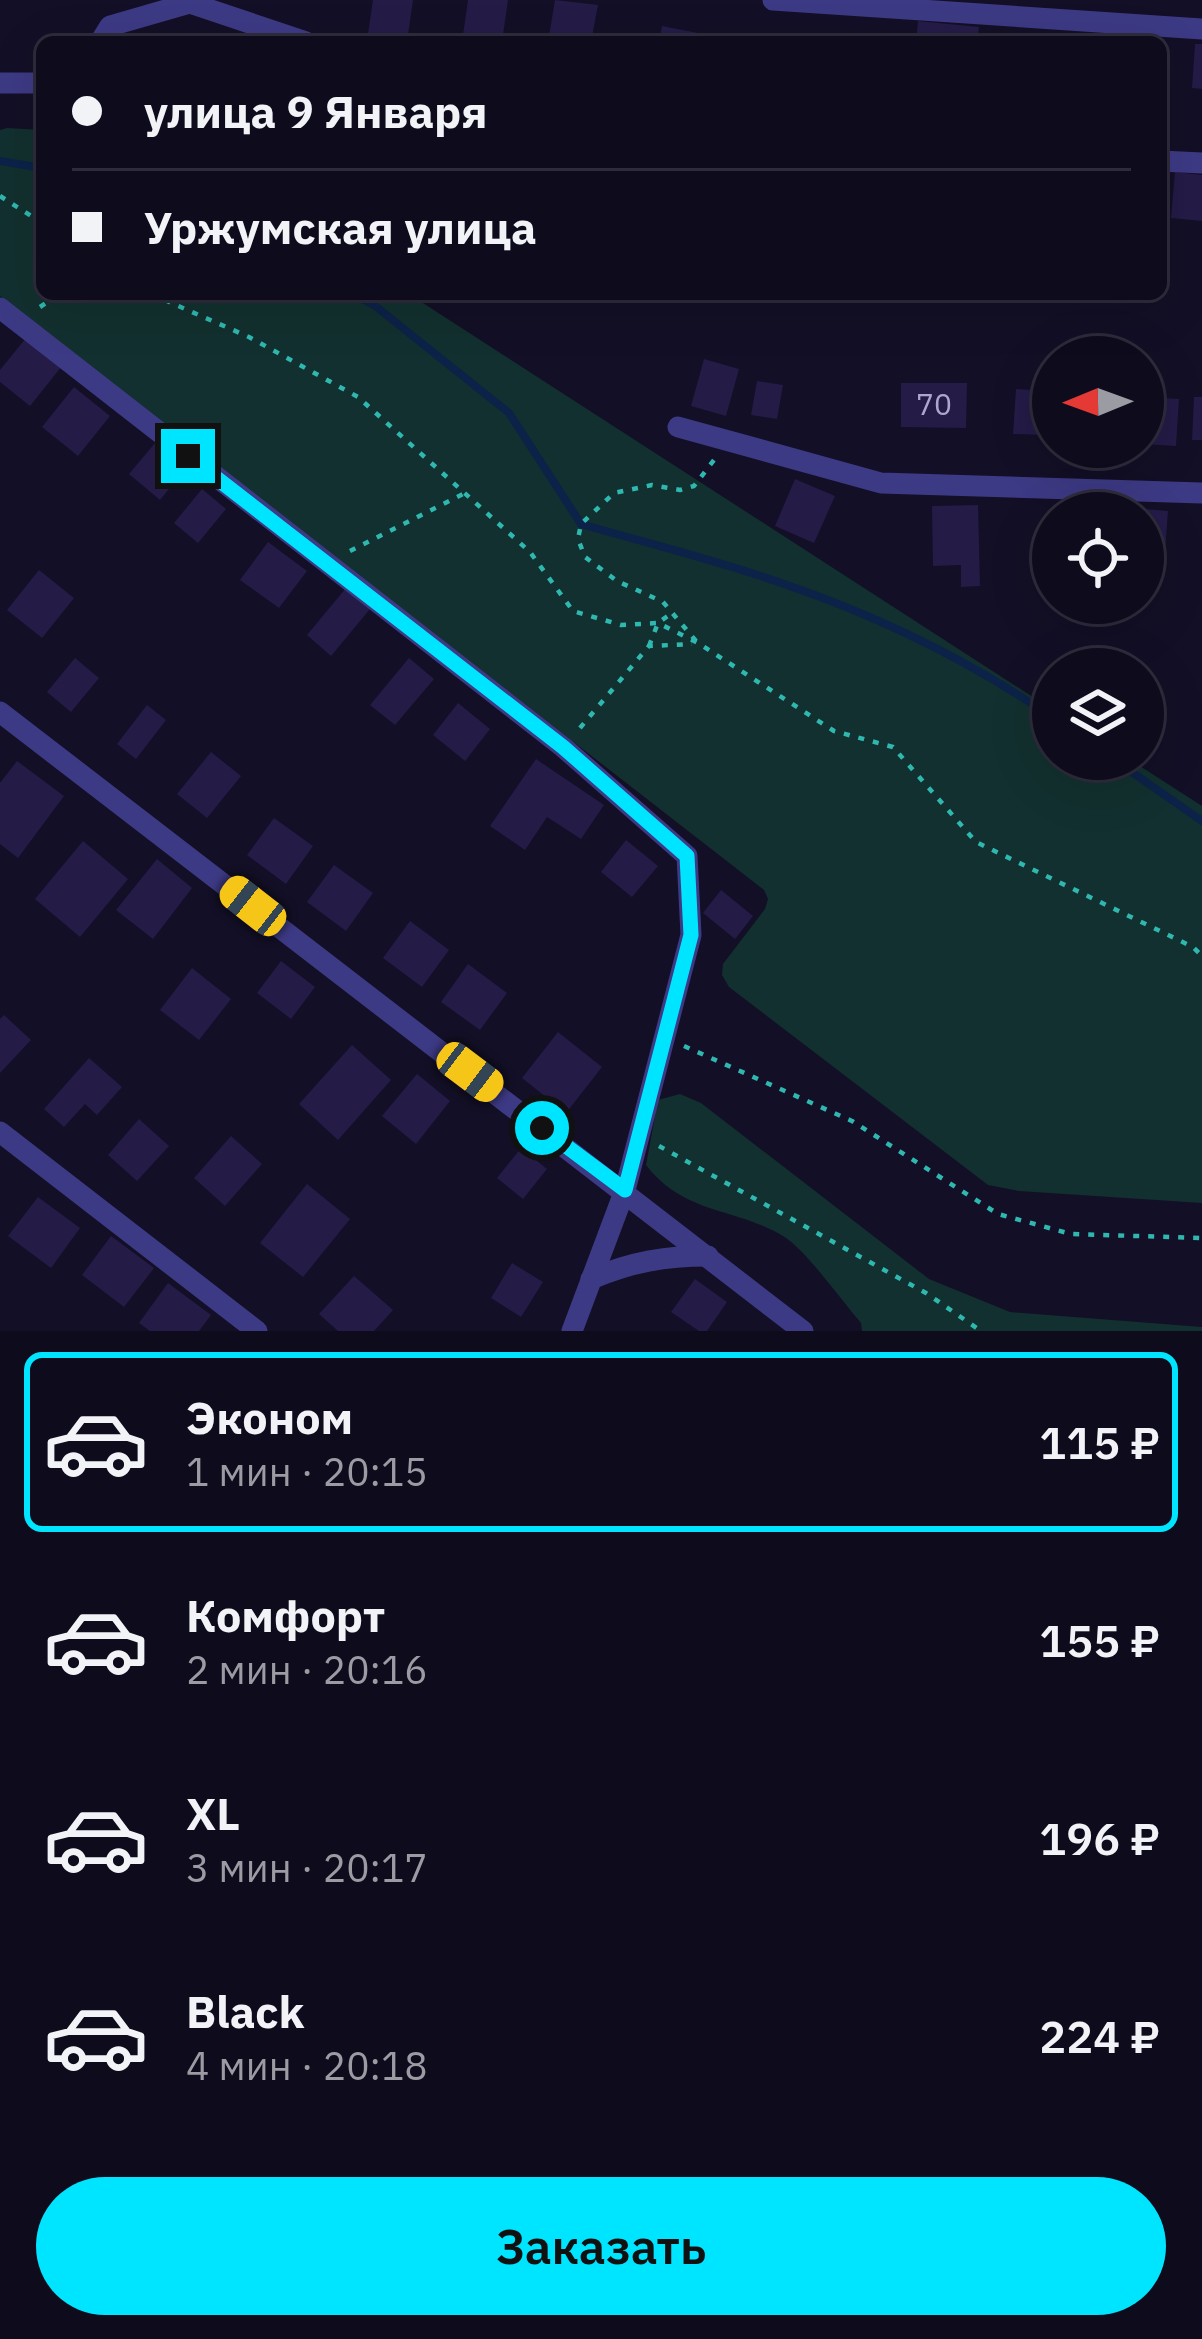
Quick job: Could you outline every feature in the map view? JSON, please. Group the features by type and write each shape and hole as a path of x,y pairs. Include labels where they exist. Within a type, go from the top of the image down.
{"street":[{"path":"773,0 1202,29"},
{"path":"104,36 110,26 190,2 289,36"},
{"path":"0,83 36,83"},
{"path":"1167,160 1202,163"},
{"path":"0,308 563,747 687,856 691,935 625,1190 572,1331"},
{"path":"679,427 880,483 1202,493"},
{"path":"0,712 803,1331"},
{"path":"0,1132 257,1331"},
{"path":"591,1279 626,1264 664,1256 708,1256"}],"path":[{"path":"0,196 36,219"},
{"path":"165,300 249,337 358,397 530,552 573,611 621,625 658,623 673,614"},
{"path":"698,644 663,602 617,581 585,557 578,539 581,524 614,493 652,485 680,490 694,486 713,460 748,446"},
{"path":"324,564 463,494"},
{"path":"658,623 834,731 893,747 976,842 1193,947 1202,956"},
{"path":"563,747 618,687 649,646 658,623"},
{"path":"649,646 698,644"},
{"path":"665,1038 852,1121 998,1214 1071,1234 1202,1238"},
{"path":"638,1135 926,1293 981,1331"}],"green space":[{"path":"0,130 36,130 36,300 418,300 1032,696 1032,780 1162,780 1202,806 1202,1203 988,1185 729,987 722,975 723,964 765,909 764,890 0,296"},
{"path":"680,1094 701,1103 929,1279 1010,1312 1202,1327 1202,1331 862,1331 861,1323 786,1238 678,1194 646,1165 658,1100"}],"building":[{"path":"373,0 413,0 408,36 368,36"},
{"path":"468,0 508,0 503,36 463,36"},
{"path":"555,0 598,5 592,36 549,36"},
{"path":"918,21 979,27 978,36 917,36"},
{"path":"662,26 703,34 703,36 660,36"},
{"path":"1195,44 1202,44 1202,89 1192,88"},
{"path":"1175,172 1202,175 1202,221 1171,218"},
{"path":"26,338 62,366 30,406 0,382 0,370"},
{"path":"704,359 739,369 726,416 691,406"},
{"path":"757,381 783,385 777,419 751,415"},
{"path":"901,383 967,383 966,428 901,427"},
{"path":"74,387 110,416 78,456 42,427"},
{"path":"1016,389 1032,390 1032,435 1013,434"},
{"path":"1194,397 1202,397 1202,440 1192,440"},
{"path":"1164,398 1179,399 1176,446 1164,445"},
{"path":"155,443 186,468 160,500 129,474"},
{"path":"795,479 835,496 814,543 775,526"},
{"path":"202,489 226,509 198,543 174,523"},
{"path":"978,505 980,586 961,587 961,565 933,566 932,506"},
{"path":"1164,511 1168,511 1164,567"},
{"path":"268,542 307,571 279,608 240,580"},
{"path":"39,570 74,598 42,638 7,610"},
{"path":"346,588 370,609 331,656 307,635"},
{"path":"75,658 99,678 71,712 47,692"},
{"path":"409,658 434,679 395,725 370,705"},
{"path":"458,703 490,729 465,761 433,735"},
{"path":"147,705 166,720 136,759 117,744"},
{"path":"211,752 241,776 207,818 177,794"},
{"path":"536,759 604,805 581,839 547,817 525,850 490,826"},
{"path":"17,761 64,796 18,858 0,844 0,783"},
{"path":"274,818 313,846 286,884 247,855"},
{"path":"626,840 658,866 632,897 601,872"},
{"path":"83,841 128,879 80,937 35,899"},
{"path":"157,859 192,888 153,939 116,910"},
{"path":"334,865 373,893 346,931 307,902"},
{"path":"721,890 753,916 735,939 703,913"},
{"path":"410,921 449,950 422,987 383,958"},
{"path":"281,961 315,987 291,1019 257,993"},
{"path":"468,964 507,993 480,1030 441,1002"},
{"path":"192,968 231,999 199,1040 160,1010"},
{"path":"4,1015 31,1040 0,1073 0,1019"},
{"path":"558,1032 602,1067 566,1113 522,1078"},
{"path":"352,1045 391,1080 338,1140 299,1104"},
{"path":"89,1058 122,1087 97,1115 85,1104 64,1127 44,1109"},
{"path":"417,1074 450,1101 416,1144 382,1116"},
{"path":"139,1119 169,1146 137,1181 108,1155"},
{"path":"231,1136 262,1164 225,1206 194,1178"},
{"path":"521,1148 547,1169 523,1199 497,1178"},
{"path":"307,1184 350,1219 303,1277 260,1243"},
{"path":"38,1197 80,1228 51,1268 8,1236"},
{"path":"111,1236 154,1268 124,1307 82,1275"},
{"path":"512,1263 543,1282 521,1317 491,1298"},
{"path":"354,1276 393,1310 374,1331 338,1331 319,1314"},
{"path":"695,1279 727,1302 707,1331 699,1331 671,1312"},
{"path":"168,1283 211,1315 199,1331 150,1331 139,1323"}],"waterway":[{"path":"0,161 36,167"},
{"path":"364,300 509,413 581,524 736,568 856,611 958,660 1032,704"},
{"path":"1143,780 1202,821"}],"route":[{"path":"188,456 563,747 687,856 691,935 625,1190 542,1128"}]}
